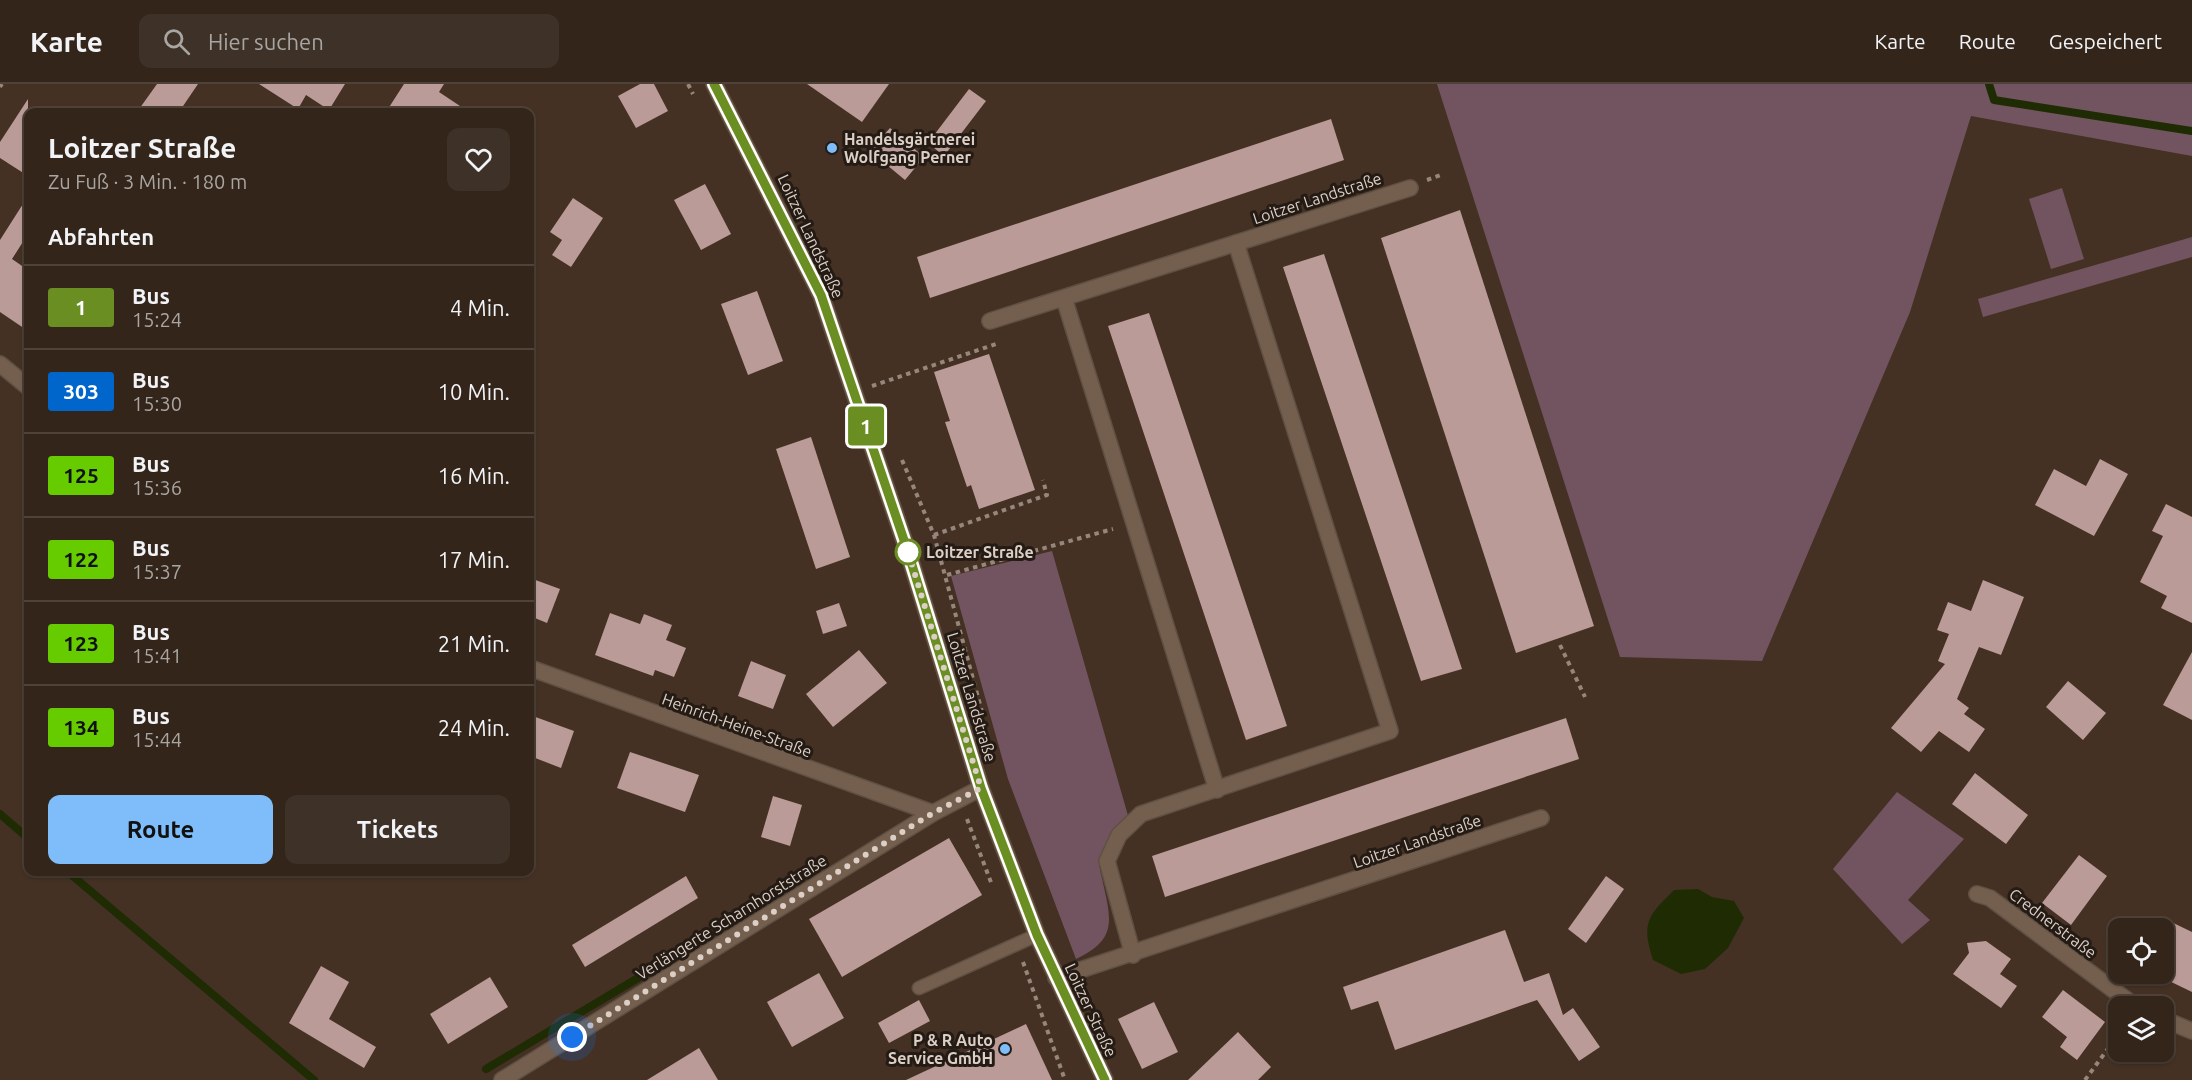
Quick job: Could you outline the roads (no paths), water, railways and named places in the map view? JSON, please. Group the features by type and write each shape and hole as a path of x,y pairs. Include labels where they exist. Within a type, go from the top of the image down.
{"main road":[{"name":"Loitzer Landstraße","path":"714,84 821,295 908,552 981,788"},
{"name":"Loitzer Straße","path":"981,788 1037,935 1105,1080"}],"street":[{"name":"Loitzer Landstraße","path":"990,321 1410,188"},
{"path":"1132,955 1107,861 1119,835 1141,814 1390,731 1236,243"},
{"path":"1064,298 1217,790"},
{"path":"0,364 24,384"},
{"name":"Heinrich-Heine-Straße","path":"534,669 933,813"},
{"name":"Verlängerte Scharnhorststraße","path":"502,1080 933,813 981,788"},
{"name":"Loitzer Landstraße","path":"1056,978 1132,955 1541,819"},
{"name":"Crednerstraße","path":"1977,894 1990,898 2122,996"},
{"path":"2174,1024 2192,1031"}],"lane":[{"path":"919,988 1037,935"}],"waterway":[{"path":"1989,84 1994,100 2192,131"},
{"path":"0,814 24,835"},
{"path":"73,876 314,1080"},
{"path":"675,956 701,940"},
{"path":"486,1069 653,969"}],"place":[{"name":"Handelsgärtnerei Wolfgang Perner","path":"832,148"},
{"name":"Loitzer Straße","path":"908,552"},
{"name":"P & R Auto Service GmbH","path":"1005,1049"}]}
